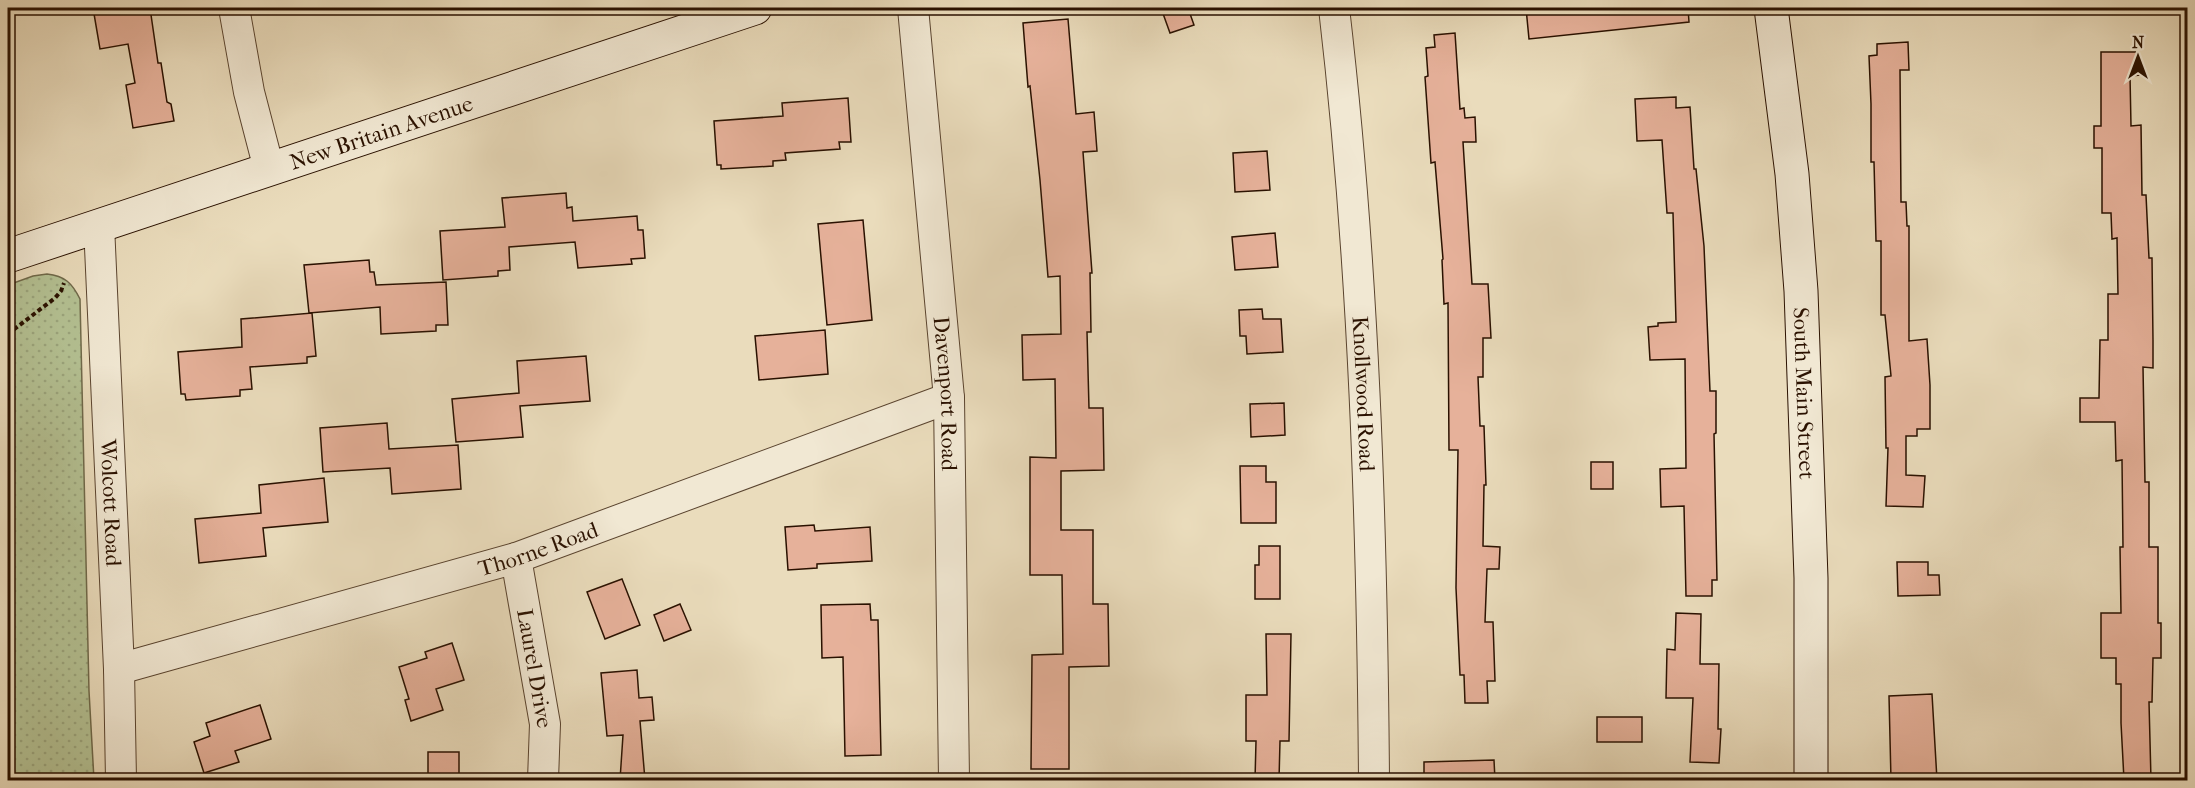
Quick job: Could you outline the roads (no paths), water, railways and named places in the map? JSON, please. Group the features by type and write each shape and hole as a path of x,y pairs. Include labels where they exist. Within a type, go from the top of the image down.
{"main road":[{"name":"New Britain Avenue","path":"8,256 755,8"},
{"name":"South Main Street","path":"1771,8 1792,174 1801,291 1811,578 1811,780"}],"street":[{"path":"234,8 249,92 269,169"},
{"name":"Davenport Road","path":"913,8 949,398 954,780"},
{"name":"Knollwood Road","path":"1334,8 1356,248 1364,384 1369,496 1374,780"},
{"name":"Wolcott Road","path":"99,225 121,780"},
{"name":"Thorne Road","path":"118,669 516,558 949,398"},
{"name":"Laurel Drive","path":"516,558 545,724 543,780"}]}
